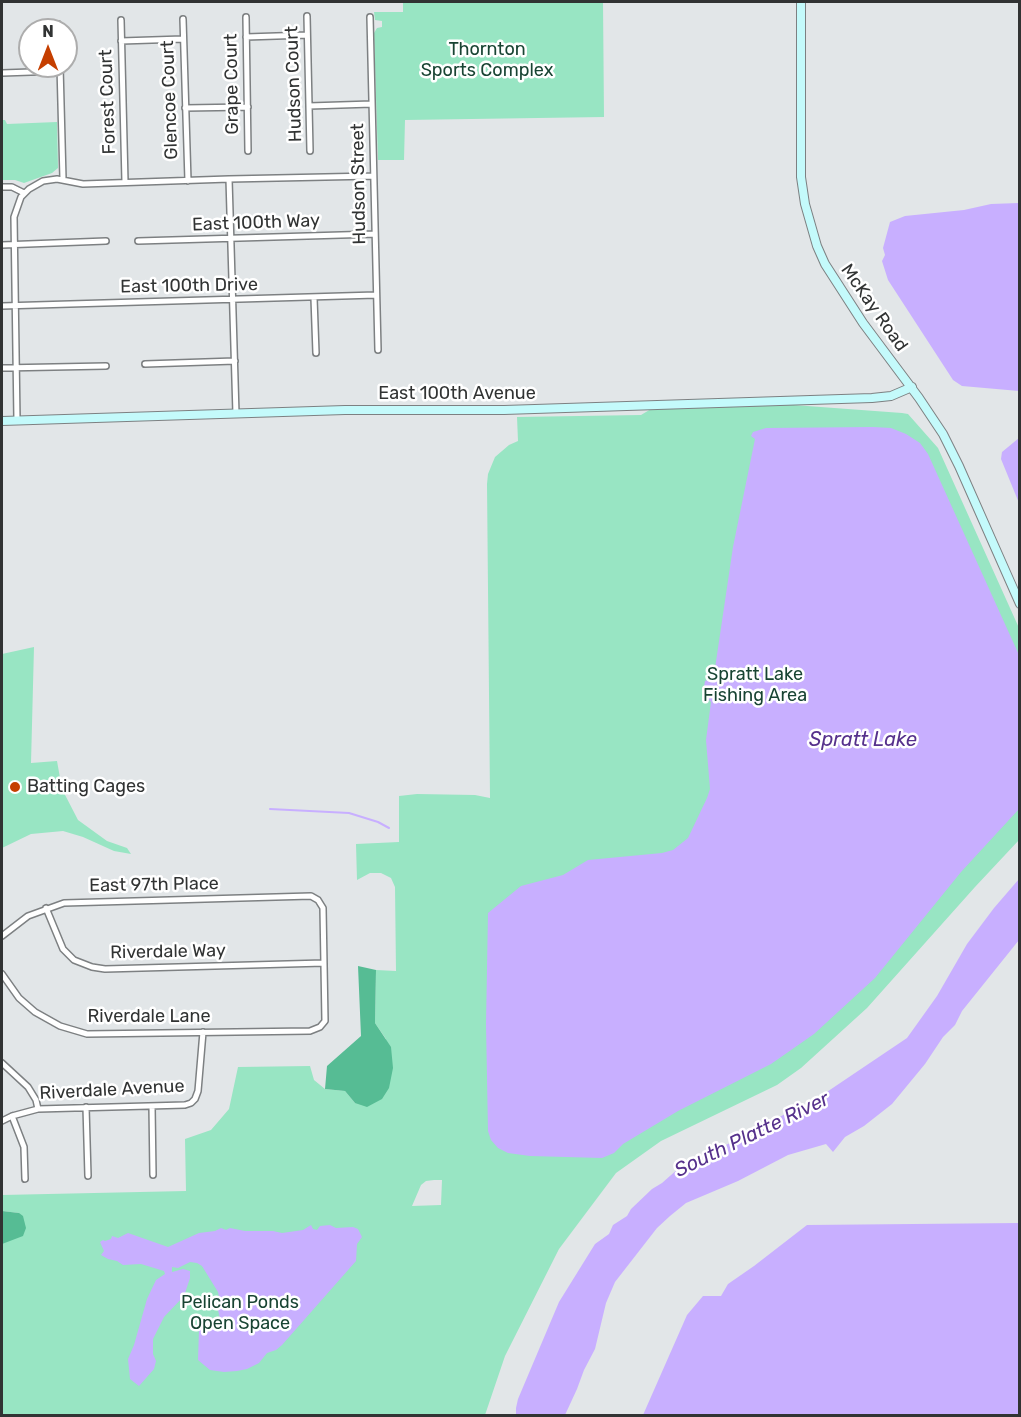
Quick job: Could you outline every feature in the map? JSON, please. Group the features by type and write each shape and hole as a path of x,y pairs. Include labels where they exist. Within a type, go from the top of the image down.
{"street":[{"name":"McKay Road","path":"801,2 801,177 810,224 825,264 863,323 912,387 943,434 1020,604"},
{"name":"Hudson Court","path":"307,16 310,151"},
{"name":"Grape Court","path":"246,17 248,151"},
{"name":"Hudson Street","path":"370,17 378,350"},
{"name":"Glencoe Court","path":"183,19 188,181"},
{"name":"Forest Court","path":"121,20 125,182"},
{"path":"246,37 307,35"},
{"path":"121,41 183,39"},
{"path":"2,73 18,72"},
{"path":"60,78 63,179"},
{"path":"309,106 372,104"},
{"path":"185,108 248,107"},
{"path":"17,420 13,244 14,218 24,193 43,181 63,179 83,184 374,176"},
{"path":"229,179 236,414"},
{"path":"2,187 18,189 24,193"},
{"name":"East 100th Way","path":"138,241 375,234"},
{"path":"2,245 106,241"},
{"name":"East 100th Drive","path":"2,306 376,295"},
{"path":"314,298 316,353"},
{"path":"145,364 235,362"},
{"path":"2,368 106,366"},
{"name":"East 100th Avenue","path":"2,421 345,410 504,410 872,398 891,396 912,387"},
{"name":"East 97th Place","path":"2,936 28,916 46,908 80,902 307,896 316,898 323,908 324,963"},
{"name":"Riverdale Way","path":"46,908 63,949 74,960 92,967 105,969 324,963"},
{"name":"Riverdale Lane","path":"2,974 19,998 35,1012 48,1021 74,1031 98,1035 310,1031 324,1023 326,1017 324,963"},
{"name":"Riverdale Avenue","path":"2,1120 38,1109 185,1105 195,1100 198,1091 203,1032"},
{"path":"2,1063 28,1087 36,1100 38,1109"},
{"path":"152,1106 153,1175"},
{"path":"86,1107 88,1176"},
{"path":"12,1116 24,1148 25,1179"}],"green space":[{"name":"Thornton Sports Complex","path":"403,2 603,2 604,117 405,120 404,160 378,160 374,33 377,28 382,27 382,21 375,20 374,12 403,12"},
{"path":"2,120 5,120 7,124 57,122 58,168 52,173 24,183 2,180"},
{"name":"Spratt Lake Fishing Area","path":"780,404 902,413 908,414 938,448 1019,628 1019,840 867,1008 801,1068 777,1085 661,1141 616,1173 559,1249 505,1356 485,1415 2,1415 2,1216 19,1213 2,1211 2,1195 186,1191 185,1139 211,1130 229,1109 238,1067 310,1066 314,1080 325,1089 345,1091 355,1103 386,1039 375,1023 376,970 396,971 395,887 391,878 381,873 370,873 357,880 356,844 399,842 399,796 475,795 490,798 487,484 488,474 495,457 509,445 518,441 517,417 641,415 651,409","holes":["442,1180 441,1205 412,1206 421,1185 426,1181"]},
{"path":"34,647 31,763 57,761 62,789 78,820 107,841 127,848 131,854 114,851 63,831 31,834 2,848 2,654"},
{"path":"358,966 376,970 375,1023 391,1047 393,1068 389,1088 382,1099 367,1107 355,1103 345,1091 325,1089 327,1066 361,1036"},
{"path":"2,1211 19,1213 23,1216 26,1228 23,1236 2,1244"}],"water":[{"path":"1019,203 1019,391 962,386 953,380 888,280 882,261 890,222 905,216 964,210 991,204"},
{"name":"Spratt Lake","path":"766,428 891,428 906,434 920,443 928,454 1019,655 1019,809 961,872 875,978 814,1034 771,1064 678,1111 623,1144 614,1153 602,1158 530,1156 508,1153 498,1148 491,1140 488,1131 486,1024 488,913 521,886 563,875 588,860 662,853 673,850 688,838 710,789 706,740 711,702 703,693 705,681 714,675 733,547 755,439 751,436 753,432"},
{"path":"1019,438 1019,503 1001,459 1002,452"},
{"name":"South Platte River","path":"1019,879 1019,940 892,1104 864,1126 845,1137 833,1152 826,1144 788,1155 738,1181 686,1203 670,1216 657,1228 615,1282 606,1303 595,1349 565,1415 516,1415 518,1399 559,1302 595,1244 609,1234 613,1225 627,1216 631,1209 652,1189 679,1168 787,1113 806,1106 907,1038 937,996 967,944"},
{"path":"1019,1223 1019,1415 643,1415 687,1315 703,1296 721,1296 728,1284 807,1225"},
{"path":"311,1225 317,1230 320,1226 330,1225 336,1228 353,1227 358,1229 362,1237 357,1244 356,1261 282,1345 267,1353 259,1363 237,1371 210,1370 198,1360 199,1330 206,1324 221,1323 218,1310 221,1305 218,1292 202,1266 190,1262 178,1268 172,1267 172,1272 183,1269 190,1271 190,1278 184,1296 164,1317 153,1339 153,1354 156,1361 154,1369 139,1386 130,1379 128,1359 147,1299 156,1280 165,1274 164,1271 141,1264 123,1265 108,1259 101,1255 104,1251 100,1242 111,1239 112,1236 118,1238 128,1233 168,1247 199,1233 221,1228 282,1233 303,1230"}],"waterway":[{"path":"270,809 349,813 389,828"}],"place":[{"name":"Batting Cages","path":"15,787"}],"park label":[{"name":"Pelican Ponds Open Space","path":"240,1313"}]}
